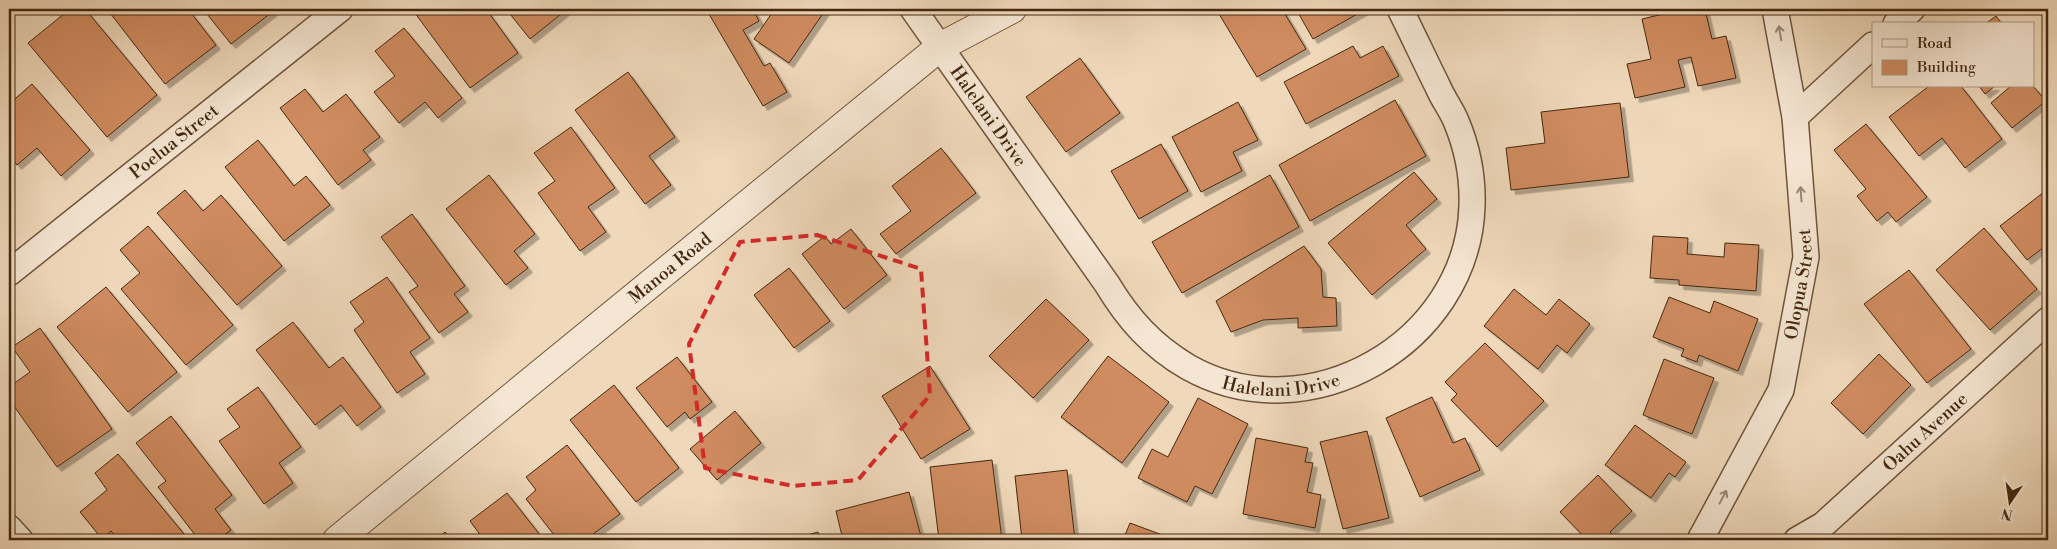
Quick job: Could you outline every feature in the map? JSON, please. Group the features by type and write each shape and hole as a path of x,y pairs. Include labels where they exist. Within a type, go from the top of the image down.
{"street":[{"name":"Poelua Street","path":"9,273 340,9"},
{"name":"Halelani Drive","path":"913,9 1122,309 1142,332 1164,352 1189,368 1217,379 1246,387 1275,390 1305,388 1334,382 1362,371 1388,356 1411,338 1431,316 1448,291 1460,265 1468,236 1472,206 1465,148 1455,120 1400,9"},
{"name":"Manoa Road","path":"336,540 940,48 1012,9"},
{"name":"Olopua Street","path":"1700,540 1780,390 1806,257 1795,117 1776,9"},
{"path":"1898,22 1912,9"},
{"path":"1795,117 1872,45"},
{"name":"Oahu Avenue","path":"1797,540 1823,525 2048,320"},
{"path":"9,528 20,540"}],"highlighted area":[{"path":"817,235 921,269 930,395 858,480 793,486 705,468 689,344 740,242"}],"building":[{"path":"70,9 85,9 157,95 107,137 28,43"},
{"path":"107,9 188,9 216,45 165,84"},
{"path":"203,9 276,9 231,44"},
{"path":"412,9 486,9 518,53 470,88"},
{"path":"506,9 563,9 565,11 530,39"},
{"path":"706,9 753,9 759,21 743,30 764,66 770,63 787,92 763,106"},
{"path":"767,9 826,9 789,63 754,39 772,13"},
{"path":"1216,9 1282,9 1306,49 1257,77"},
{"path":"1296,9 1366,9 1313,39"},
{"path":"1684,9 1705,9 1712,39 1726,36 1736,78 1698,86 1691,57 1678,60 1685,87 1635,98 1627,64 1651,59 1642,19"},
{"path":"1996,16 2000,22 1988,22"},
{"path":"404,28 462,98 438,118 425,102 399,123 374,92 395,76 375,51"},
{"path":"1353,46 1360,58 1383,46 1399,76 1306,124 1284,82"},
{"path":"1080,58 1120,113 1066,152 1026,97"},
{"path":"628,72 675,137 649,156 671,185 645,204 575,110"},
{"path":"32,84 90,150 61,176 37,148 17,165 9,155 9,104"},
{"path":"2034,87 2046,101 2012,128 1991,103 2009,88"},
{"path":"1926,88 1963,88 2002,139 1965,168 1942,138 1919,156 1889,117"},
{"path":"1980,88 1992,88 1985,94"},
{"path":"305,89 323,112 346,94 380,137 363,150 371,160 338,185 280,108"},
{"path":"1395,100 1426,156 1310,221 1279,165"},
{"path":"1238,102 1258,140 1233,152 1242,171 1201,192 1172,137"},
{"path":"1620,103 1629,177 1511,190 1506,148 1545,143 1541,112"},
{"path":"1866,124 1927,197 1896,222 1888,212 1877,221 1857,196 1866,189 1834,150"},
{"path":"571,127 615,188 588,207 606,232 580,251 538,193 555,181 534,153"},
{"path":"258,140 294,186 306,176 330,205 284,241 225,167"},
{"path":"1161,144 1188,191 1139,219 1111,171"},
{"path":"941,148 976,193 896,254 880,234 911,211 892,186"},
{"path":"1414,172 1437,199 1406,225 1426,249 1372,295 1328,243"},
{"path":"489,175 535,234 514,251 528,268 506,285 446,209"},
{"path":"1270,175 1299,227 1182,293 1152,242"},
{"path":"2048,189 2048,244 2027,260 2000,226"},
{"path":"185,190 203,211 221,195 282,266 237,305 157,213"},
{"path":"412,214 465,286 454,294 468,312 439,333 409,292 418,286 381,237"},
{"path":"148,226 233,325 186,365 121,289 140,273 120,250"},
{"path":"1984,228 2037,289 1990,330 1936,270"},
{"path":"851,229 887,275 844,309 802,254 825,236 831,244"},
{"path":"1653,236 1688,238 1687,254 1724,257 1725,243 1759,245 1756,291 1679,285 1679,280 1650,278"},
{"path":"1304,246 1321,269 1323,297 1336,298 1337,326 1298,328 1298,318 1263,320 1231,332 1216,301"},
{"path":"789,268 830,321 794,348 754,295"},
{"path":"1909,270 1971,349 1927,383 1864,304"},
{"path":"387,277 430,338 410,352 425,374 397,393 354,330 364,322 350,302"},
{"path":"106,287 177,372 128,412 57,327"},
{"path":"1514,289 1546,315 1559,299 1590,324 1567,353 1557,345 1538,369 1484,326"},
{"path":"1669,297 1710,313 1714,301 1758,319 1738,371 1699,355 1697,362 1681,356 1684,349 1653,337"},
{"path":"1046,299 1089,340 1033,398 989,356"},
{"path":"293,322 329,368 343,357 381,407 357,426 341,405 315,425 256,350"},
{"path":"40,328 112,429 57,467 9,399 9,387 30,372 12,347"},
{"path":"1485,343 1544,401 1497,447 1451,400 1457,394 1445,382"},
{"path":"1879,354 1911,385 1863,434 1831,403"},
{"path":"1108,356 1169,402 1122,463 1061,417"},
{"path":"677,357 712,402 690,419 685,412 667,427 636,388"},
{"path":"1664,359 1714,378 1692,434 1643,415"},
{"path":"930,366 970,429 921,459 882,396"},
{"path":"614,385 679,468 636,502 570,420"},
{"path":"258,387 301,447 279,463 293,483 264,504 219,441 240,427 227,409"},
{"path":"1432,397 1453,443 1465,438 1480,470 1420,497 1386,418"},
{"path":"1198,398 1248,424 1212,494 1195,486 1187,502 1138,478 1152,449 1168,457"},
{"path":"735,411 761,443 717,480 690,449"},
{"path":"171,416 232,495 215,509 231,530 218,540 199,540 158,487 166,481 136,443"},
{"path":"1635,425 1686,462 1675,477 1669,473 1651,498 1605,465"},
{"path":"1367,431 1389,518 1343,529 1320,442"},
{"path":"1256,438 1308,448 1305,462 1313,463 1307,492 1321,495 1315,528 1243,514"},
{"path":"567,445 620,514 585,540 558,540 526,499 536,490 526,477"},
{"path":"118,454 189,540 118,540 111,531 102,539 80,512 107,490 95,473"},
{"path":"992,460 1002,540 939,540 930,467"},
{"path":"1067,470 1075,540 1022,540 1015,476"},
{"path":"1598,475 1632,511 1610,532 1618,540 1587,540 1560,512"},
{"path":"909,492 922,540 843,540 836,511"},
{"path":"507,493 544,540 484,540 470,521"},
{"path":"1130,523 1176,540 1123,540"},
{"path":"445,532 453,540 436,540"},
{"path":"818,532 821,540 789,540"}]}
